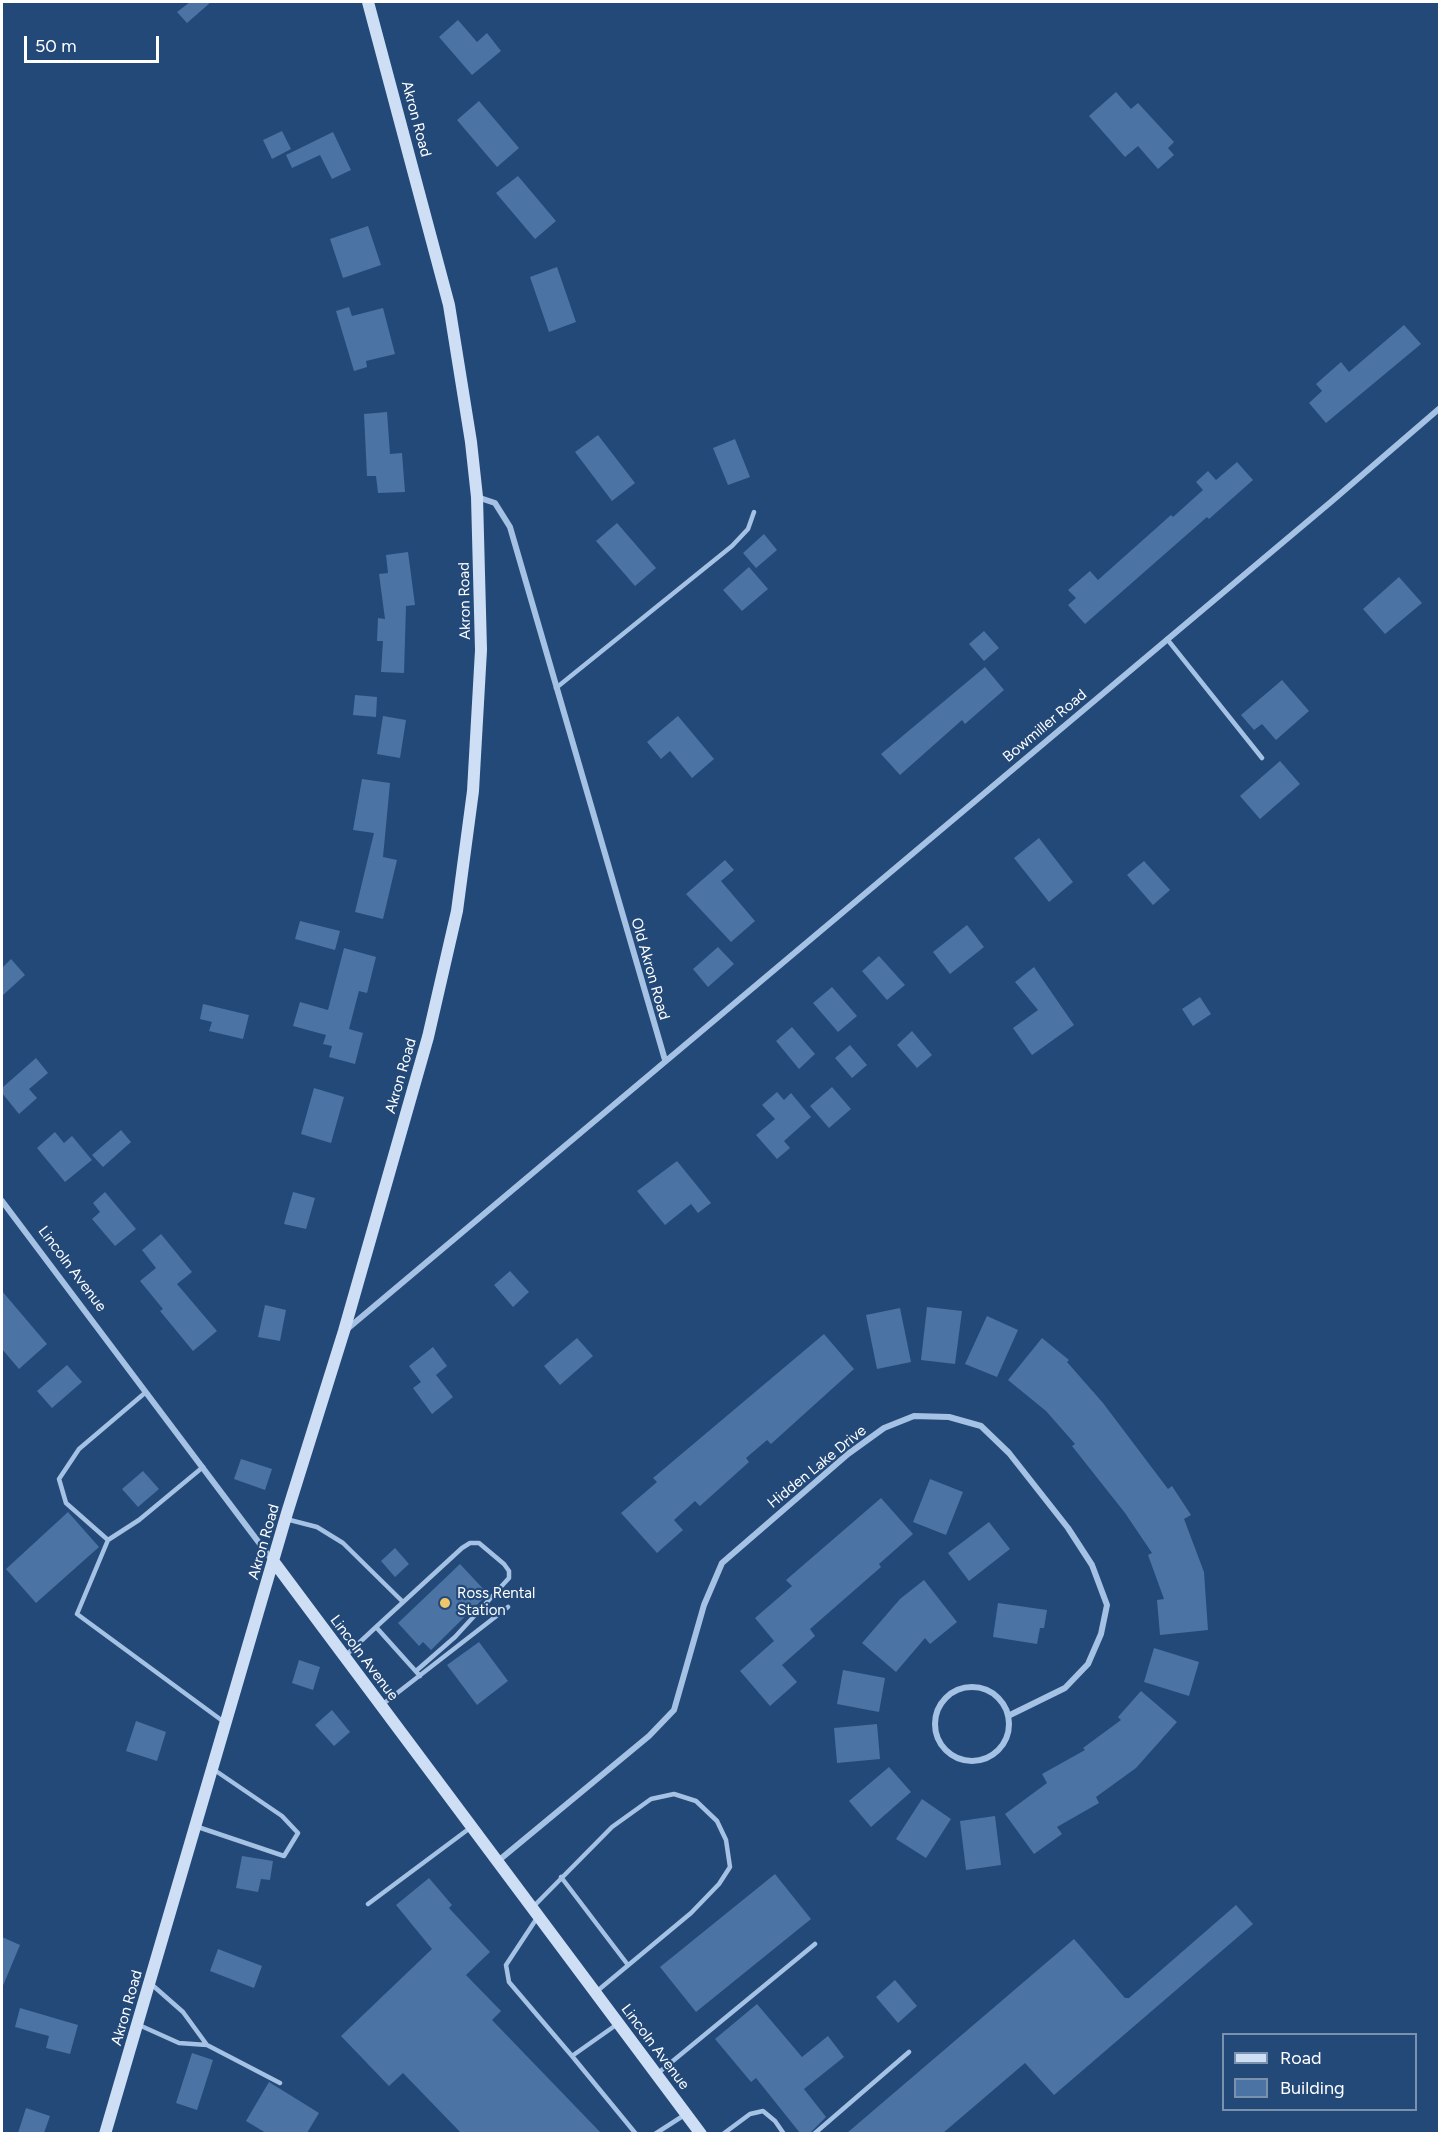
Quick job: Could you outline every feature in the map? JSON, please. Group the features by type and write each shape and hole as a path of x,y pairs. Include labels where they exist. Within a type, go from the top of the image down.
{"main road":[{"name":"Akron Road","path":"105,2133 286,1519 344,1331 428,1036 457,911 473,791 480,692 481,616 477,497 465,398 449,305 368,2"},
{"name":"Lincoln Avenue","path":"274,1562 701,2133"}],"street":[{"name":"Bowmiller Road","path":"665,1060 1440,408"},
{"name":"Old Akron Road","path":"477,497 495,503 507,520 665,1060"},
{"path":"344,1331 665,1060"},
{"name":"Lincoln Avenue","path":"2,1201 274,1562"},
{"name":"Hidden Lake Drive","path":"498,1861 649,1736 674,1710 705,1605 722,1563 848,1454 884,1428 914,1416 949,1417 981,1426 1009,1453 1068,1528 1092,1565 1107,1605 1101,1634 1088,1664 1065,1689 1008,1716"},
{"path":"960,1689 984,1689 995,1695 1008,1716 1005,1740 989,1757 978,1760 954,1756 945,1749 935,1728 941,1704 960,1689"}],"lane":[{"path":"556,688 732,546 748,529 754,512"},
{"path":"1167,639 1262,758"},
{"path":"108,1540 66,1503 59,1479 79,1449 146,1392"},
{"path":"203,1467 140,1520 108,1540 77,1614 226,1724"},
{"path":"286,1519 317,1527 343,1543 403,1602"},
{"path":"344,1657 470,1543 479,1543 490,1550 509,1571 509,1578 488,1603 418,1673 381,1706"},
{"path":"418,1673 508,1607"},
{"path":"376,1627 418,1673"},
{"path":"195,1826 284,1856 298,1833 282,1816 213,1769"},
{"path":"596,1992 691,1913 719,1884 730,1866 726,1840 717,1821 696,1800 674,1794 651,1799 612,1827 561,1877 536,1911 506,1965 508,1982 636,2133"},
{"path":"368,1904 472,1826"},
{"path":"561,1877 628,1965"},
{"path":"657,2074 814,1944"},
{"path":"150,1983 183,2012 207,2044 280,2083"},
{"path":"572,2056 619,2023"},
{"path":"138,2024 178,2043 207,2044"},
{"path":"814,2133 909,2052"},
{"path":"723,2133 750,2114 763,2111 784,2133"},
{"path":"655,2133 686,2114"}],"building":[{"path":"190,2 211,2 187,23 177,12"},
{"path":"458,20 477,42 487,33 501,51 472,75 439,37"},
{"path":"1116,92 1131,109 1138,103 1174,142 1168,148 1174,155 1158,169 1138,146 1125,157 1089,116"},
{"path":"479,101 519,148 497,167 457,120"},
{"path":"282,131 291,149 272,159 263,140"},
{"path":"333,132 351,170 332,179 320,155 292,168 286,155"},
{"path":"518,176 556,221 535,239 496,193"},
{"path":"368,226 381,265 343,278 330,239"},
{"path":"557,267 576,322 549,332 530,277"},
{"path":"349,307 352,316 383,308 395,354 366,361 367,367 354,371 336,311"},
{"path":"1404,325 1421,344 1326,423 1309,403 1322,391 1316,384 1341,362 1349,372"},
{"path":"387,412 390,454 402,453 405,492 378,493 376,476 367,476 364,414"},
{"path":"598,435 635,483 612,501 575,452"},
{"path":"735,439 750,477 728,485 713,448"},
{"path":"1237,462 1253,480 1209,519 1207,517 1085,624 1068,605 1076,598 1068,590 1090,571 1098,580 1171,515 1173,517 1203,490 1196,482 1208,471 1216,480"},
{"path":"617,523 656,568 635,586 596,541"},
{"path":"764,534 777,550 756,568 743,553"},
{"path":"408,552 415,605 406,606 404,673 381,672 383,641 377,641 378,618 385,619 379,574 388,573 386,555"},
{"path":"749,567 768,589 742,611 723,590"},
{"path":"1399,577 1422,603 1385,634 1363,609"},
{"path":"984,631 999,648 984,661 969,644"},
{"path":"985,667 1004,690 965,724 962,720 900,775 881,754"},
{"path":"1282,680 1309,711 1276,740 1262,724 1254,730 1241,715"},
{"path":"355,695 377,697 376,717 353,715"},
{"path":"383,716 406,720 400,758 377,754"},
{"path":"678,716 714,759 692,778 670,751 661,759 647,742"},
{"path":"1280,761 1300,784 1260,819 1240,796"},
{"path":"362,779 390,783 383,857 397,860 383,919 355,912 374,833 353,830"},
{"path":"1039,838 1073,882 1049,902 1014,858"},
{"path":"725,860 734,870 721,881 755,921 731,942 686,894"},
{"path":"1144,861 1170,890 1153,905 1127,875"},
{"path":"300,921 340,931 335,950 295,939"},
{"path":"967,925 984,947 950,974 933,952"},
{"path":"718,947 734,964 708,987 693,969"},
{"path":"344,948 376,957 367,993 359,991 349,1029 363,1033 355,1064 329,1057 332,1046 323,1044 326,1035 293,1026 300,1002 328,1010"},
{"path":"879,956 905,985 887,1000 862,971"},
{"path":"11,959 25,975 2,996 2,968"},
{"path":"1034,967 1074,1025 1032,1055 1013,1028 1038,1010 1015,982"},
{"path":"832,987 857,1016 838,1032 813,1003"},
{"path":"1200,997 1211,1014 1193,1026 1182,1009"},
{"path":"203,1004 249,1015 243,1039 209,1031 212,1022 200,1019"},
{"path":"792,1027 815,1054 799,1069 776,1041"},
{"path":"912,1031 932,1055 917,1068 897,1045"},
{"path":"850,1045 867,1065 852,1078 835,1058"},
{"path":"36,1058 48,1073 29,1089 37,1098 19,1114 2,1093 2,1088"},
{"path":"832,1087 851,1109 829,1128 810,1106"},
{"path":"314,1088 344,1097 331,1143 301,1134"},
{"path":"777,1092 784,1100 791,1093 811,1117 784,1141 790,1148 777,1159 756,1135 775,1119 762,1105"},
{"path":"121,1130 131,1142 103,1167 92,1155"},
{"path":"55,1132 64,1143 72,1136 92,1160 65,1182 37,1148"},
{"path":"677,1161 711,1203 698,1213 691,1204 665,1225 637,1191"},
{"path":"105,1192 136,1229 115,1246 92,1219 100,1212 93,1203"},
{"path":"293,1192 315,1198 306,1229 284,1224"},
{"path":"161,1234 192,1272 177,1284 217,1331 193,1351 160,1311 163,1309 140,1281 156,1268 142,1250"},
{"path":"510,1271 529,1292 513,1307 494,1285"},
{"path":"2,1291 47,1344 19,1369 2,1349"},
{"path":"265,1305 286,1310 280,1341 258,1337"},
{"path":"927,1307 962,1311 955,1364 921,1360"},
{"path":"900,1308 911,1362 877,1369 866,1315"},
{"path":"987,1316 1018,1330 997,1377 965,1364"},
{"path":"824,1334 854,1369 771,1444 767,1440 746,1458 749,1462 700,1506 695,1501 674,1520 683,1530 657,1553 621,1513 657,1482 653,1478"},
{"path":"577,1338 593,1356 560,1385 544,1366"},
{"path":"1042,1338 1069,1360 1067,1362 1103,1403 1168,1489 1172,1486 1191,1515 1184,1519 1204,1572 1208,1630 1160,1635 1157,1600 1164,1599 1148,1555 1152,1553 1125,1513 1072,1446 1075,1444 1046,1411 1008,1380"},
{"path":"433,1347 447,1366 436,1375 453,1397 432,1414 413,1388 421,1382 409,1366"},
{"path":"67,1365 82,1382 52,1408 37,1391"},
{"path":"241,1459 272,1469 265,1490 234,1479"},
{"path":"143,1471 159,1489 138,1507 122,1489"},
{"path":"930,1479 963,1492 946,1535 913,1522"},
{"path":"881,1498 913,1534 879,1564 881,1567 810,1629 815,1636 782,1665 797,1682 770,1706 740,1671 774,1641 755,1618 792,1586 786,1580"},
{"path":"68,1512 99,1547 36,1603 6,1569"},
{"path":"989,1522 1010,1549 969,1581 948,1553"},
{"path":"395,1548 409,1564 395,1577 381,1561"},
{"path":"460,1564 488,1594 431,1650 423,1642 419,1646 398,1623"},
{"path":"924,1580 957,1622 930,1644 925,1638 896,1672 862,1643 900,1599"},
{"path":"998,1603 1047,1610 1044,1628 1040,1628 1037,1644 993,1637"},
{"path":"479,1642 508,1681 477,1705 447,1665"},
{"path":"1154,1648 1199,1662 1189,1696 1144,1682"},
{"path":"299,1660 320,1667 313,1690 292,1683"},
{"path":"843,1670 885,1678 879,1712 837,1704"},
{"path":"1141,1691 1177,1722 1136,1768 1096,1797 1099,1803 1057,1827 1062,1834 1034,1854 1005,1814 1047,1783 1042,1774 1085,1750 1083,1748 1121,1720 1118,1717"},
{"path":"332,1710 350,1732 334,1746 315,1725"},
{"path":"136,1721 166,1732 157,1761 126,1751"},
{"path":"877,1724 880,1759 837,1763 834,1728"},
{"path":"889,1767 911,1792 871,1827 849,1801"},
{"path":"922,1799 951,1819 926,1858 896,1839"},
{"path":"995,1816 1001,1865 966,1870 960,1821"},
{"path":"242,1856 273,1861 270,1880 261,1879 258,1892 236,1888"},
{"path":"775,1874 811,1919 696,2012 660,1967"},
{"path":"429,1878 452,1905 449,1908 490,1952 466,1975 501,2011 492,2020 601,2133 461,2133 403,2073 389,2086 341,2036 432,1949 396,1905"},
{"path":"1236,1905 1253,1924 1054,2095 1025,2063 943,2133 847,2133 1074,1939 1125,1998 1129,1998"},
{"path":"2,1937 20,1945 2,1988"},
{"path":"218,1949 262,1966 254,1988 210,1971"},
{"path":"895,1980 917,2006 898,2023 876,1997"},
{"path":"757,2004 802,2057 828,2036 844,2057 804,2089 826,2117 810,2133 800,2133 756,2078 751,2082 715,2039"},
{"path":"20,2008 78,2025 70,2054 46,2048 49,2036 15,2027"},
{"path":"192,2053 213,2060 197,2110 176,2103"},
{"path":"269,2082 319,2113 307,2133 266,2133 246,2121"},
{"path":"26,2108 50,2116 44,2133 18,2133"}],"place":[{"name":"Ross Rental Station","path":"445,1603"}]}
